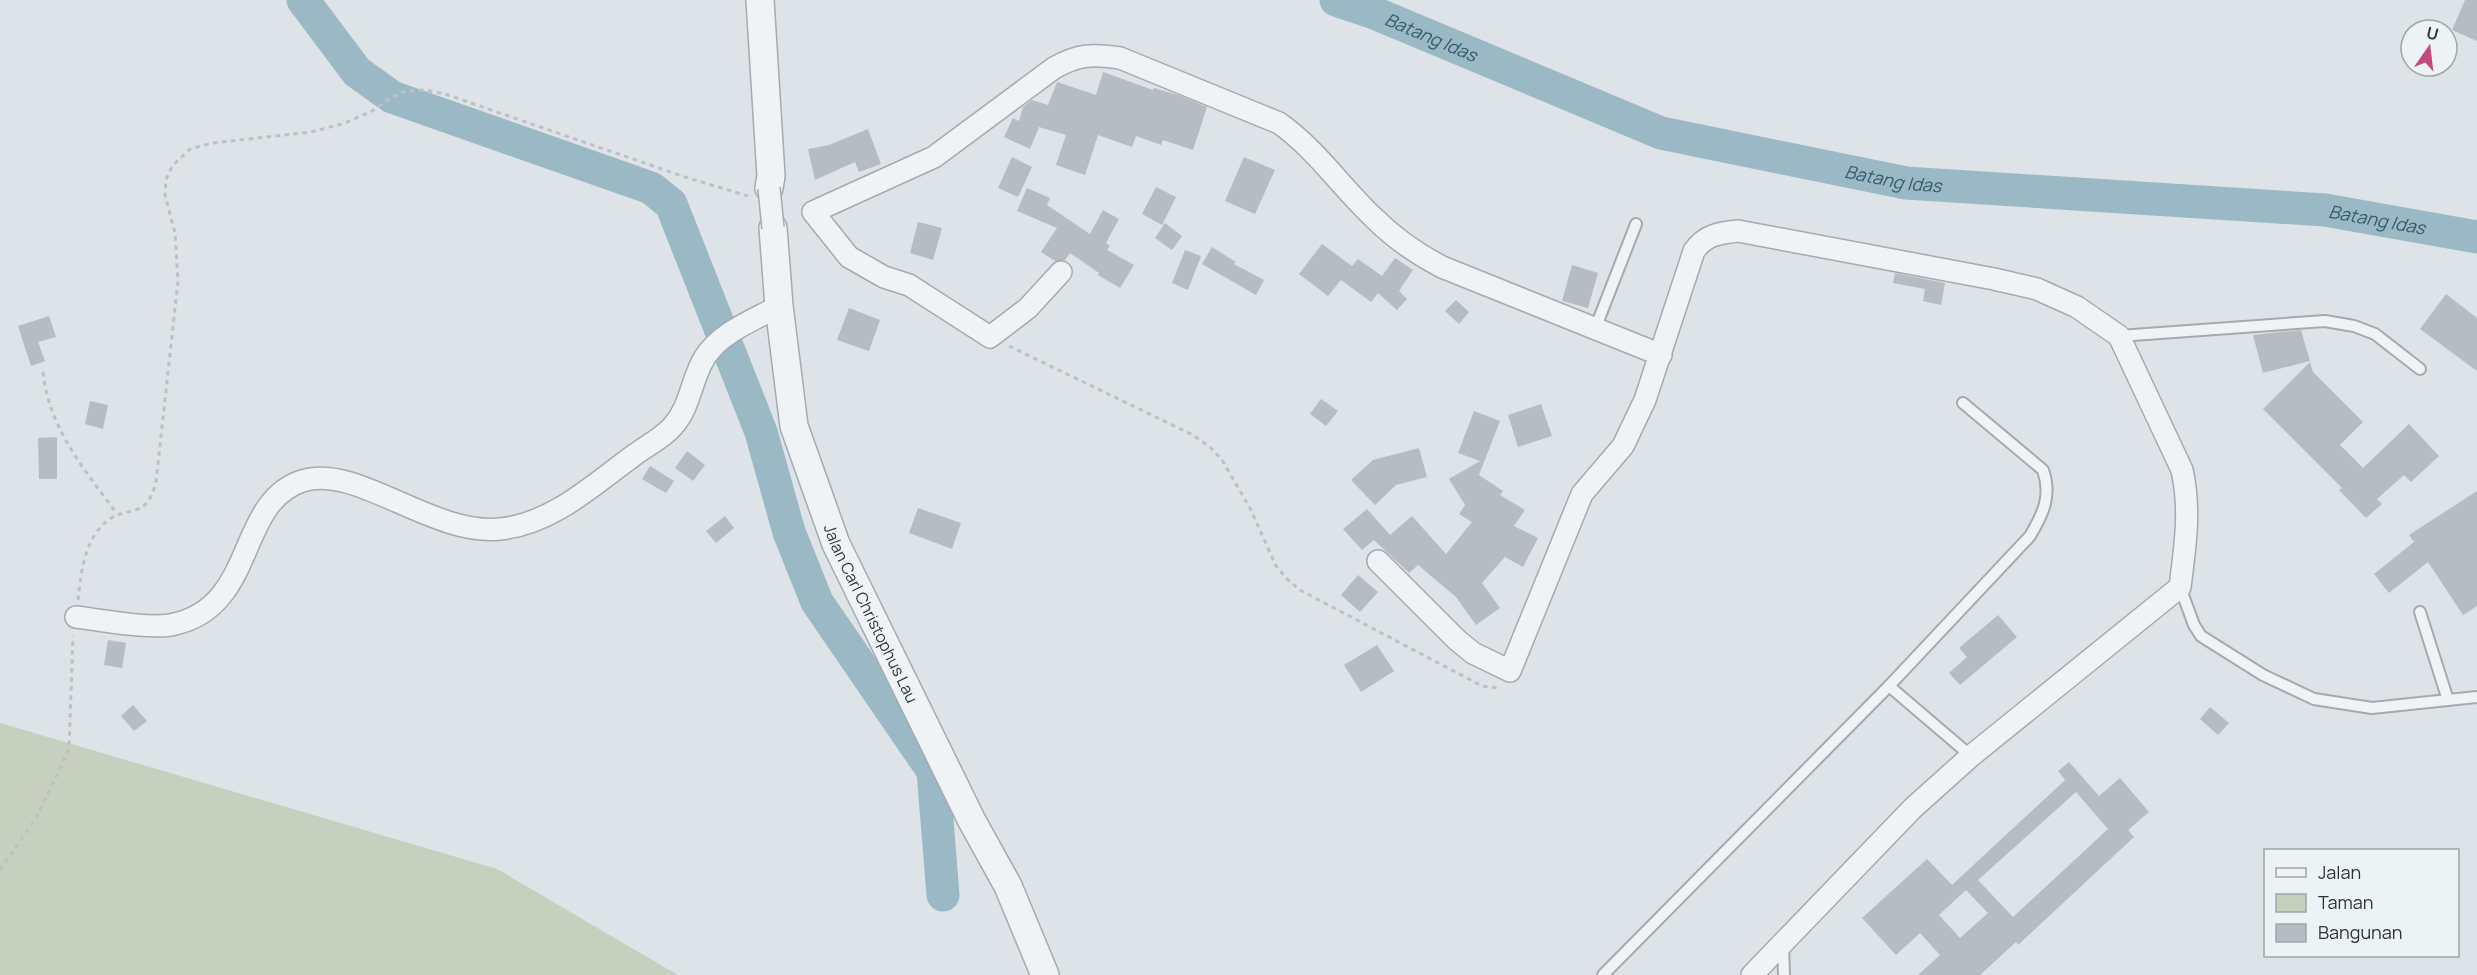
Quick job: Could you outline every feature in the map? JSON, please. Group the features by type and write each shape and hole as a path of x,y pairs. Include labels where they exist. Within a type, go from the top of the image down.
{"street":[{"path":"759,0 771,176 763,193 773,228"},
{"path":"1061,272 1029,308 990,337 909,285 884,277 849,256 813,212 934,157 1054,68 1072,58 1093,54 1120,58 1279,123 1298,136 1316,154 1373,218 1396,239 1421,256 1442,267 1661,355"},
{"name":"Jalan Carl Christophus Lau","path":"773,228 779,306 794,426 836,544 972,821 1008,886 1045,975"},
{"path":"1378,561 1456,640 1473,653 1510,671 1582,494 1623,446 1645,400 1694,251 1710,236 1738,231 1920,264 2037,289 2077,307 2119,336 2182,470 2187,491 2189,520 2180,587 1971,756 1913,808 1752,975"},
{"path":"76,617 146,624 174,624 202,614 222,597 235,576 265,509 281,493 302,481 330,478 356,485 435,519 466,528 500,529 534,522 563,507 673,427 687,406 704,358 722,339 779,306"}],"lane":[{"path":"1595,329 1636,224"},
{"path":"2119,336 2325,321 2354,326 2375,334 2420,369"},
{"path":"1603,975 1890,686 2030,536 2041,518 2047,501 2047,483 2043,470 1963,403"},
{"path":"2180,587 2194,625 2201,636 2263,675 2314,699 2372,708 2477,698"},
{"path":"2420,612 2448,700"},
{"path":"1890,686 1971,756"},
{"path":"1783,941 1784,975"}],"path":[{"path":"0,870 36,818 69,749 72,645 83,563 88,548 100,528 117,514 146,506 152,497 156,482 178,281 175,233 165,195 166,179 173,165 190,149 213,143 311,132 345,123 372,111 392,97 406,91 425,90 445,94 685,177 763,193"},
{"path":"990,337 1193,435 1211,448 1222,460 1250,508 1276,566 1300,590 1482,686 1500,688 1510,671"},
{"path":"43,372 48,407 72,453 117,514"}],"green space":[{"path":"0,723 497,869 678,975 0,975"}],"building":[{"path":"2465,0 2477,0 2477,41 2459,33 2457,18"},
{"path":"1103,72 1153,90 1154,88 1178,95 1207,107 1193,150 1163,140 1161,145 1136,136 1132,147 1098,135 1085,175 1056,165 1066,135 1039,127 1030,149 1004,137 1013,118 1019,121 1023,107 1032,100 1048,105 1057,82 1096,95"},
{"path":"868,129 881,164 859,172 855,162 815,180 808,149 829,145"},
{"path":"1012,157 1032,167 1018,197 998,188"},
{"path":"1244,157 1275,170 1255,214 1225,201"},
{"path":"1156,187 1176,197 1162,225 1142,214"},
{"path":"1027,188 1050,198 1047,205 1090,234 1103,210 1119,219 1106,243 1110,246 1107,250 1134,265 1120,288 1098,275 1099,273 1070,253 1065,260 1055,261 1041,252 1057,228 1017,211"},
{"path":"918,222 942,228 933,260 910,253"},
{"path":"1165,223 1182,236 1172,250 1155,238"},
{"path":"1322,244 1352,266 1358,259 1382,276 1395,258 1413,270 1399,291 1407,299 1397,310 1378,293 1371,302 1341,280 1328,296 1299,274"},
{"path":"1212,247 1236,262 1234,264 1264,280 1256,295 1202,264"},
{"path":"1185,250 1201,256 1188,290 1172,283"},
{"path":"1572,265 1598,273 1588,308 1562,301"},
{"path":"1895,273 1945,283 1941,305 1923,301 1925,289 1893,283"},
{"path":"2446,294 2477,318 2477,371 2420,329"},
{"path":"1456,300 1469,312 1459,324 1445,311"},
{"path":"849,308 880,320 869,351 837,340"},
{"path":"49,316 56,337 38,342 45,361 31,366 18,326"},
{"path":"2301,330 2310,361 2263,373 2253,335"},
{"path":"2310,362 2313,372 2363,422 2340,445 2363,468 2409,424 2439,456 2411,482 2404,475 2377,499 2382,504 2366,518 2339,490 2342,488 2263,409"},
{"path":"1321,399 1338,411 1326,426 1310,414"},
{"path":"90,401 108,405 103,429 85,424"},
{"path":"1541,404 1552,436 1518,447 1508,415"},
{"path":"1474,411 1500,421 1479,475 1503,491 1500,495 1525,510 1514,526 1538,538 1523,567 1505,557 1482,583 1500,608 1476,625 1456,597 1418,565 1409,573 1374,540 1362,550 1343,529 1367,509 1390,535 1412,516 1446,554 1472,522 1459,514 1465,505 1449,479 1480,461 1458,453"},
{"path":"57,437 57,479 39,479 38,438"},
{"path":"1419,448 1427,477 1396,485 1375,505 1351,480 1373,460"},
{"path":"687,451 705,465 693,481 675,468"},
{"path":"650,466 674,481 666,493 642,479"},
{"path":"2477,491 2477,606 2463,615 2428,562 2389,593 2374,574 2414,542 2409,535"},
{"path":"918,508 961,523 952,549 909,533"},
{"path":"725,516 734,528 716,543 706,531"},
{"path":"1358,575 1378,592 1360,612 1341,595"},
{"path":"1998,615 2017,637 1960,685 1949,673 1967,657 1959,648"},
{"path":"108,640 126,643 122,668 104,665"},
{"path":"1377,645 1394,671 1361,692 1344,665"},
{"path":"133,705 147,721 134,731 121,716"},
{"path":"2210,707 2229,723 2218,735 2200,719"},
{"path":"2069,762 2099,796 2120,778 2149,812 2128,830 2134,837 2018,945 2016,942 1980,975 1918,975 1940,955 1920,933 1896,955 1862,918 1927,859 1952,885 2065,780 2058,771","holes":["2076,792 2108,829 2013,917 1978,880","1966,890 1988,913 1960,938 1939,915"]}],"waterway":[{"path":"303,0 357,72 392,97 651,188 671,204 761,432 789,532 817,602 933,771 943,895"},
{"name":"Batang Idas","path":"1336,0 1372,12 1661,133 1906,183 2325,210 2477,237"}]}
